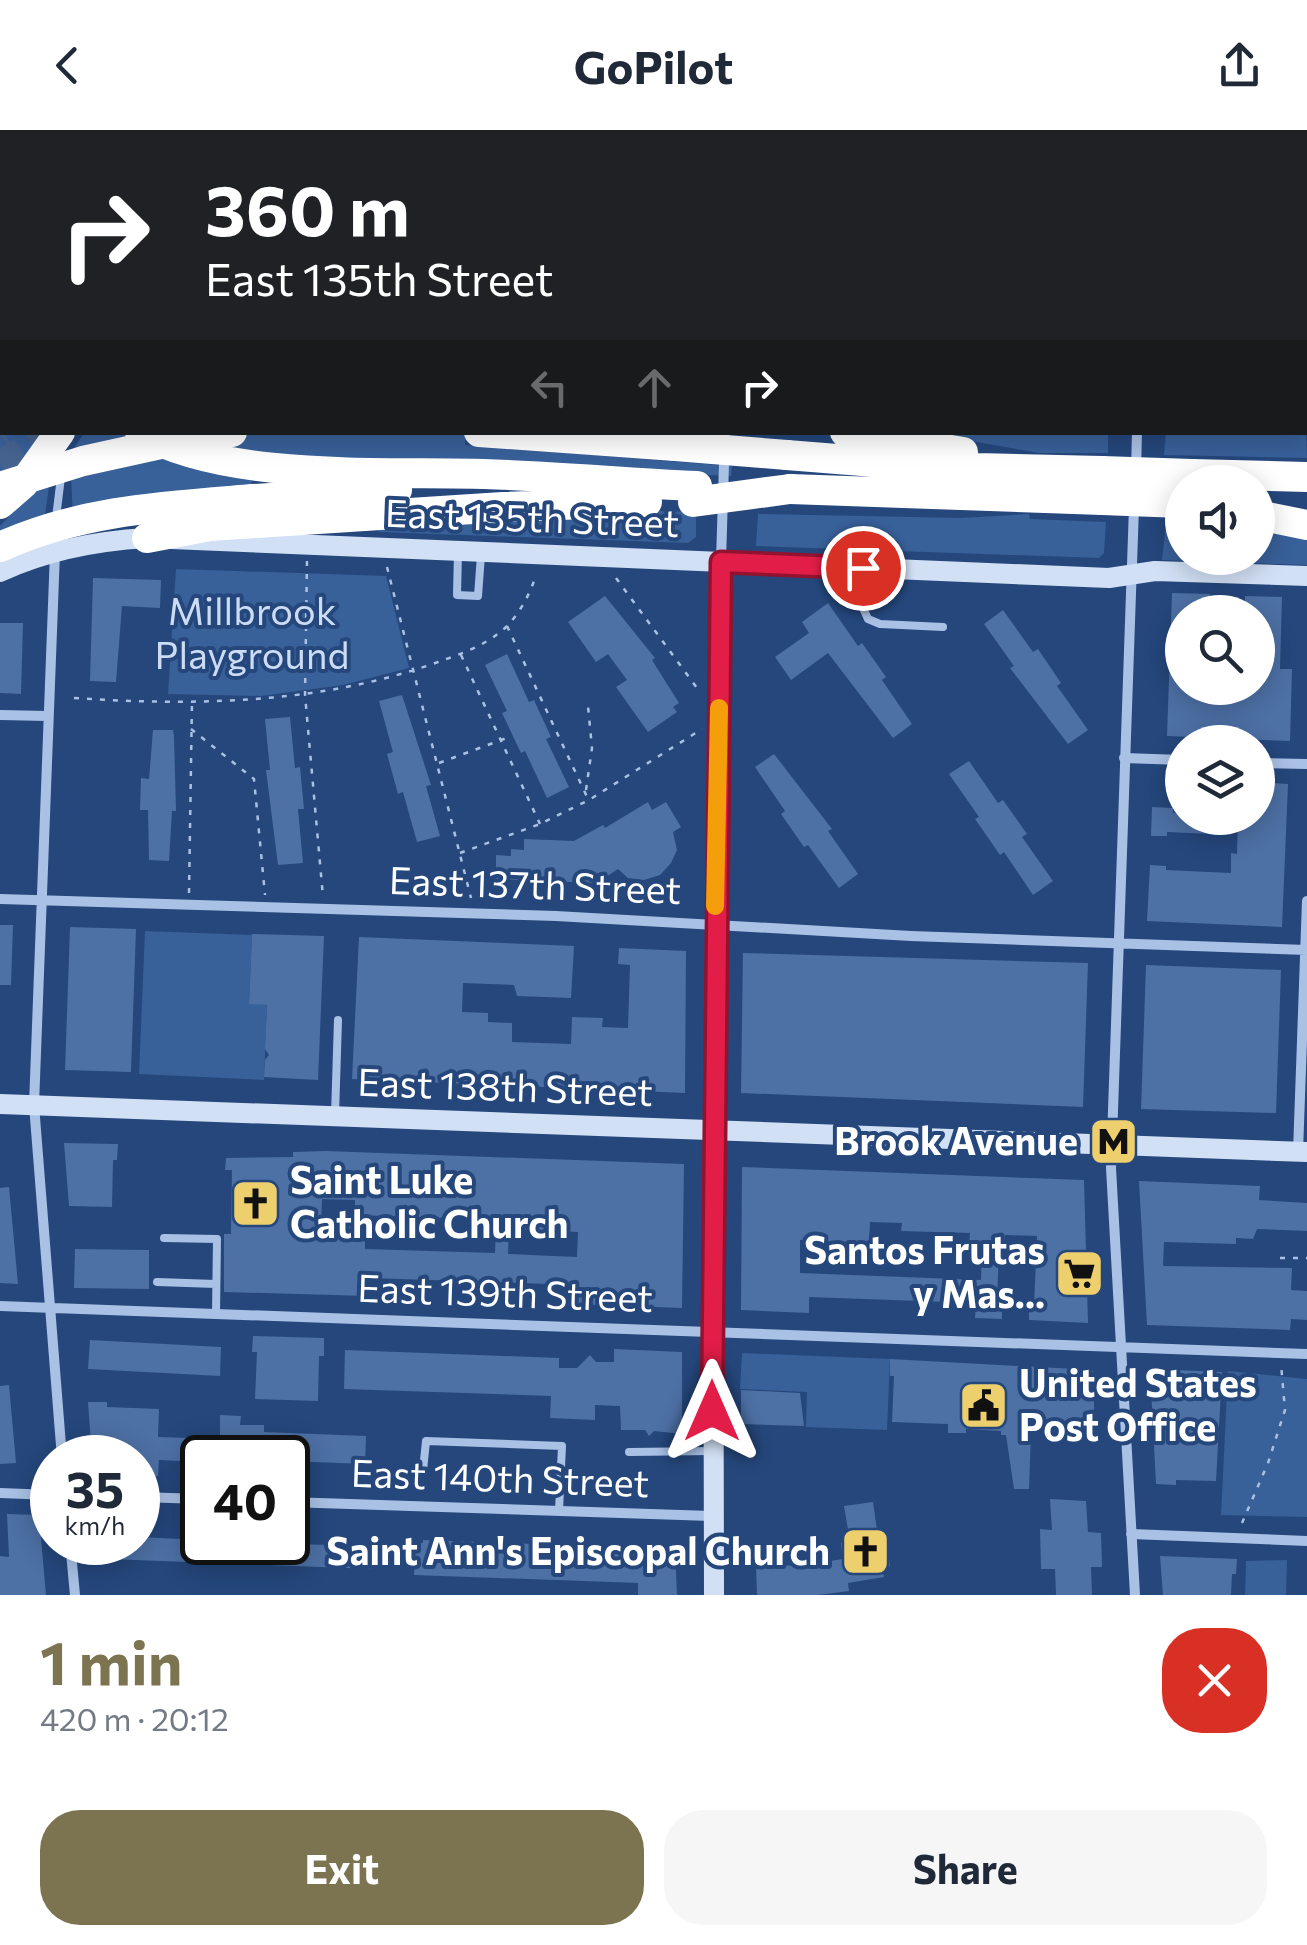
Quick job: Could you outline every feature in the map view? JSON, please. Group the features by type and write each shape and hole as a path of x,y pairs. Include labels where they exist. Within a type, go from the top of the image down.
{"highway":[{"path":"146,435 168,446 282,482"},
{"path":"3,496 124,451 215,435"},
{"path":"509,435 937,467 1045,469"},
{"path":"862,435 1045,469 1102,486"},
{"path":"3,496 23,484 64,443"},
{"path":"0,547 46,528 117,511 282,482 504,474 620,483 695,494"},
{"path":"1275,479 1307,476"},
{"path":"146,538 210,526 790,489 1165,487"},
{"path":"1275,507 1307,508"},
{"path":"1275,519 1307,525"}],"main road":[{"name":"East 135th Street","path":"0,572 55,552 100,542 146,538 1109,578 1155,571 1307,576"},
{"path":"714,1595 713,1130 721,562"},
{"name":"East 138th Street","path":"0,1104 1302,1152"}],"street":[{"path":"721,562 726,435"},
{"path":"1135,1595 1111,1145 1137,435"},
{"path":"55,552 34,1105 60,1435"},
{"path":"0,715 47,716"},
{"path":"1124,758 1165,759"},
{"path":"1275,763 1307,764"},
{"name":"East 137th Street","path":"0,898 1306,950"},
{"path":"1302,1152 1307,901"},
{"name":"East 139th Street","path":"0,1306 1307,1354"},
{"path":"0,1493 30,1494"},
{"name":"East 140th Street","path":"310,1503 711,1516"},
{"path":"1131,1534 1307,1541"},
{"path":"72,1565 75,1595"}],"lane":[{"path":"55,552 64,443"},
{"path":"458,552 458,595 478,596 481,552"},
{"path":"863,568 863,608 868,620 943,627"},
{"path":"335,1116 338,1020"},
{"path":"164,1238 217,1239 216,1314"},
{"path":"157,1282 216,1284"},
{"path":"424,1470 426,1441 562,1446 559,1511"},
{"path":"629,1452 712,1451"}],"path":[{"path":"307,546 305,695 324,908"},
{"path":"383,549 476,914"},
{"path":"74,698 261,701 343,690 413,671 483,644 507,626 530,594 543,554"},
{"path":"460,853 540,824 589,800 719,718 600,556"},
{"path":"507,626 589,800"},
{"path":"460,654 540,824"},
{"path":"188,904 192,700"},
{"path":"585,792 592,748 588,706"},
{"path":"191,729 254,779 266,907"},
{"path":"437,764 512,736"},
{"path":"1280,1258 1307,1258"},
{"path":"1235,1539 1268,1464 1285,1410 1280,1353"}],"green space":[{"path":"0,435 46,435 0,497"},
{"path":"83,435 466,435 465,445 732,466 731,476 251,455 252,487 73,519 70,454"},
{"path":"937,435 1108,435 1108,453 1039,453"},
{"path":"1166,435 1306,435 1307,458 1164,455"},
{"path":"51,472 43,529 0,541 0,526"},
{"path":"696,512 696,537 688,543 380,532 373,525"},
{"path":"758,514 961,518 1029,514 1030,519 1106,522 1104,553 1099,558 756,546"},
{"path":"1275,528 1307,533 1307,565 1275,564"},
{"name":"Millbrook Playground","path":"176,569 386,576 409,668 343,685 261,696 168,694"},
{"path":"145,931 252,935 249,1003 267,1005 264,1080 139,1074"},
{"path":"742,1353 890,1359 887,1430 806,1427 807,1392 740,1389"},
{"path":"1228,1371 1307,1379 1307,1517 1221,1515"},
{"path":"1287,1560 1286,1595 1245,1595 1246,1561"}],"building":[{"path":"93,578 161,580 160,608 122,606 116,682 90,681"},
{"path":"605,596 655,658 652,660 679,703 673,707 677,712 648,732 616,687 627,680 608,654 596,662 568,622"},
{"path":"1275,597 1282,597 1280,669 1292,669 1290,741 1275,740 1275,725 1167,725 1168,705 1275,705"},
{"path":"828,603 886,677 882,680 912,724 893,738 828,653 791,680 775,657 809,633 802,622"},
{"path":"1003,610 1033,652 1038,649 1061,683 1057,686 1088,730 1068,744 1010,668 1014,666 984,624"},
{"path":"0,623 23,623 21,694 0,693"},
{"path":"507,654 529,702 534,700 551,737 546,739 569,787 547,798 502,713 507,711 485,665"},
{"path":"402,695 431,785 426,786 440,836 417,842 387,754 393,752 379,701"},
{"path":"290,717 304,809 298,809 303,863 278,865 266,770 270,770 265,719"},
{"path":"153,730 173,730 174,737 176,811 172,811 169,861 149,860 148,810 140,810 141,778 149,779"},
{"path":"774,754 832,829 828,831 858,874 839,888 781,814 785,811 755,767"},
{"path":"969,761 998,803 1003,800 1027,834 1022,837 1053,881 1033,895 1004,852 1000,855 975,819 979,817 949,774"},
{"path":"1275,783 1288,784 1282,927 1147,921 1150,865 1166,866 1166,870 1231,873 1231,853 1237,854 1238,835 1275,835"},
{"path":"648,802 652,810 666,802 681,827 673,832 677,850 660,875 644,880 628,878 618,869 597,883 496,879 496,855 511,856 511,849 524,850 524,839 574,841"},
{"path":"1152,807 1165,808 1167,836 1151,836"},
{"path":"0,925 13,925 11,985 0,985"},
{"path":"70,927 136,929 131,1072 65,1070"},
{"path":"252,934 324,936 318,1080 264,1077 269,1055 265,1049 267,1005 249,1004"},
{"path":"359,937 574,946 571,998 517,996 514,985 463,983 462,1012 488,1013 488,1022 512,1023 512,1042 571,1044 572,1017 603,1018 602,1027 628,1028 630,965 618,964 619,948 686,951 685,1093 352,1079"},
{"path":"743,953 1088,963 1083,1107 741,1093"},
{"path":"1146,965 1281,970 1276,1113 1141,1109"},
{"path":"64,1143 118,1144 117,1160 113,1160 112,1207 69,1206"},
{"path":"293,1152 684,1164 682,1308 574,1304 575,1285 494,1282 368,1278 368,1296 224,1292 224,1234 231,1234 232,1170 225,1170 226,1158 293,1157","holes":["322,1199 355,1200 355,1215 481,1219 481,1228 496,1229 495,1253 365,1249 365,1224 321,1223","509,1229 578,1232 577,1257 508,1254"]},
{"path":"742,1167 1084,1180 1088,1323 1029,1320 1029,1305 1034,1306 1037,1236 1005,1235 1004,1247 999,1247 997,1304 1002,1304 1002,1319 975,1318 976,1303 809,1297 809,1313 741,1310","holes":["870,1222 902,1223 901,1231 970,1233 969,1246 982,1246 981,1280 800,1273 800,1240 869,1243"]},
{"path":"1139,1181 1260,1186 1259,1200 1307,1203 1307,1231 1257,1229 1253,1239 1236,1238 1236,1244 1164,1242 1163,1266 1292,1268 1291,1290 1307,1291 1307,1320 1291,1319 1290,1330 1147,1325"},
{"path":"9,1187 18,1284 0,1283 0,1188"},
{"path":"75,1249 149,1250 149,1289 74,1288"},
{"path":"253,1336 324,1338 324,1356 319,1356 318,1401 255,1399 257,1352 252,1352"},
{"path":"90,1340 221,1347 220,1376 88,1369"},
{"path":"614,1349 682,1352 682,1434 654,1431 649,1436 645,1430 621,1430 620,1406 595,1405 595,1420 550,1418 551,1396 344,1389 345,1350 559,1358 559,1368 577,1368 590,1355 596,1362 614,1362"},
{"path":"890,1359 1093,1370 1095,1438 1068,1437 1068,1432 1031,1431 1029,1489 1014,1489 1006,1435 1001,1435 1001,1431 966,1429 966,1433 948,1433 948,1424 892,1422 894,1376 890,1376"},
{"path":"1150,1369 1222,1372 1216,1481 1156,1484"},
{"path":"9,1385 16,1463 0,1464 0,1386"},
{"path":"741,1390 800,1393 804,1426 741,1424"},
{"path":"88,1402 107,1402 107,1407 159,1409 158,1435 90,1435"},
{"path":"220,1415 241,1416 240,1425 264,1425 264,1432 366,1436 365,1464 310,1462 310,1435 220,1435"},
{"path":"160,1437 180,1438 180,1461 160,1460"},
{"path":"1050,1499 1086,1501 1088,1532 1101,1533 1102,1567 1091,1567 1092,1595 1056,1595 1055,1569 1041,1569 1040,1529 1052,1530"},
{"name":"Saint Ann's Episcopal Church","path":"873,1502 878,1537 886,1536 890,1566 882,1568 884,1577 848,1583 849,1591 757,1595 756,1565 816,1566 843,1559 841,1543 850,1541 844,1506"},
{"path":"7,1514 30,1515 30,1565 43,1565 46,1595 0,1595 0,1556 9,1557"},
{"path":"160,1538 180,1539 180,1562 160,1561"},
{"path":"423,1540 675,1549 677,1595 638,1595 638,1583 414,1575 416,1543"},
{"path":"310,1544 375,1546 374,1569 267,1565 310,1565"},
{"path":"1160,1556 1237,1559 1231,1595 1163,1595"}],"tunnel":[{"path":"0,463 42,435"}],"slow traffic":[{"path":"715,906 719,708"}],"place":[{"name":"Brook Avenue","path":"1113,1142"},
{"name":"Saint Luke Catholic Church","path":"255,1203"},
{"name":"Santos Frutas y Mas...","path":"1080,1273"},
{"name":"United States Post Office","path":"984,1406"},
{"name":"Saint Ann's Episcopal Church","path":"865,1552"}],"route":[{"path":"712,1411 721,562 863,568"}]}
